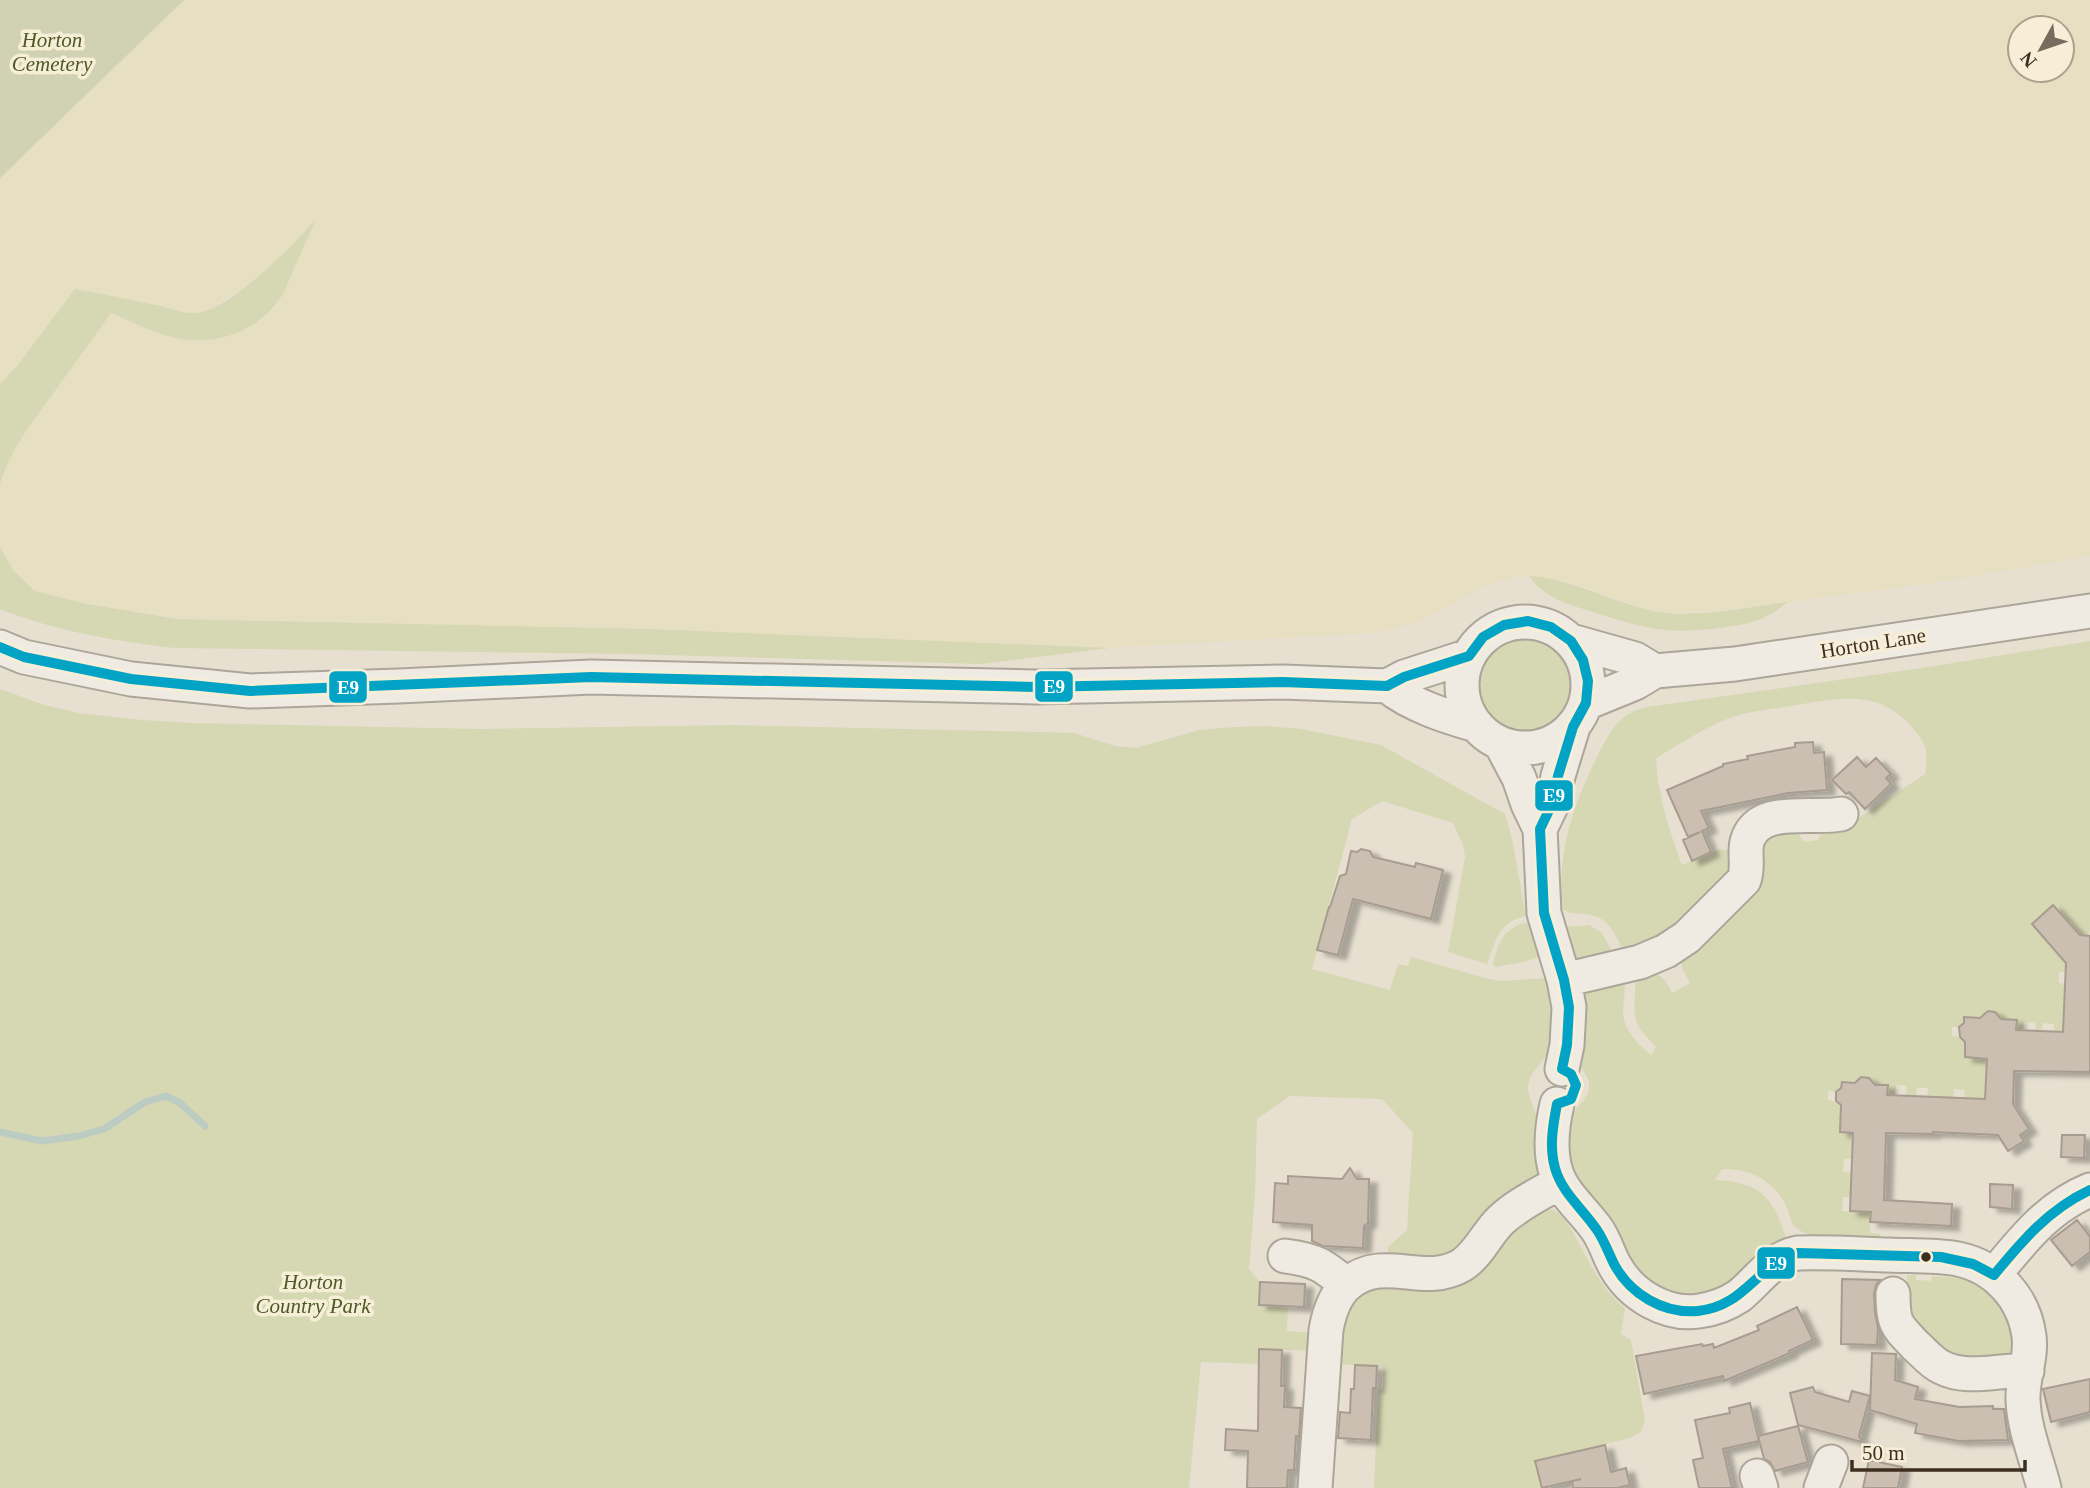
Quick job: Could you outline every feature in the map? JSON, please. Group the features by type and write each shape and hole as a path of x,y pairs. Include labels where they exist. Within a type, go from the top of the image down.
{"street":[{"name":"Horton Lane","path":"1579,715 1655,671 1735,664 2090,611"},
{"path":"1655,671 1635,659 1571,641 1551,627 1528,621 1504,625 1483,637 1469,656 1464,670 1463,699 1468,713 1489,734 1519,779 1540,829 1544,913 1564,980 1569,1017 1562,1069 1573,1076 1576,1088 1570,1100 1557,1104 1552,1153 1560,1182 1600,1234 1624,1279 1643,1297 1673,1310 1695,1312 1726,1304 1739,1296 1779,1259 1798,1253 1951,1258 1973,1264 1994,1275 2013,1294 2024,1317 2030,1346 2023,1408 2044,1488"},
{"path":"1540,829 1553,802 1558,775 1588,681 1583,660 1571,641"},
{"path":"0,647 24,656 131,679 250,691 590,677 1035,687 1283,682 1387,687 1404,677 1469,656"},
{"path":"1387,687 1402,698 1527,749 1552,742 1579,715"},
{"path":"1564,980 1640,962 1666,951 1687,937 1744,880 1747,870 1746,843 1751,831 1760,823 1788,816 1819,817 1840,814"},
{"path":"1315,1488 1326,1330 1333,1305 1346,1285 1372,1271 1389,1270 1425,1275 1450,1271 1469,1259 1492,1230 1510,1213 1560,1182"},
{"path":"1994,1275 2048,1215 2090,1189"},
{"path":"1285,1256 1315,1261 1346,1285"},
{"path":"1893,1294 1893,1316 1898,1326 1926,1356 1941,1367 1965,1374 2026,1371"}],"shaded area":[{"path":"184,0 2090,0 2090,556 1947,581 1753,607 1683,613 1642,608 1569,582 1515,577 1484,586 1431,616 1396,629 1372,633 1110,648 650,629 204,620 147,615 35,591 13,570 0,547 0,484 4,469 26,431 111,313 159,333 185,340 212,339 238,333 259,322 276,305 314,222 257,277 205,312 188,313 75,289 17,366 0,384 0,178"}],"green space":[{"name":"Horton Cemetery","path":"0,0 184,0 0,178"},
{"path":"316,219 283,294 262,318 235,334 188,340 156,332 111,313 26,431 11,456 0,484 0,384 17,366 75,289 198,313 211,309 244,288 278,259"},
{"path":"0,547 13,570 35,591 87,604 177,619 650,629 1110,648 981,664 629,654 174,648 86,634 0,609"},
{"path":"1529,576 1564,582 1659,612 1690,614 1788,602 1764,618 1730,627 1685,631 1655,629 1566,603 1542,590"},
{"path":"1525,633 1545,637 1562,649 1574,666 1578,686 1574,706 1562,723 1545,735 1525,739 1505,735 1488,723 1476,706 1472,686 1476,666 1488,649 1505,637"},
{"path":"2090,641 2090,927 2089,936 2080,935 2067,963 2066,972 2059,972 2059,983 2066,984 2063,1032 2054,1032 2054,1024 2043,1023 2042,1031 2036,1031 2035,1022 2024,1022 2023,1030 2016,1030 2017,1020 2001,1019 1995,1012 1988,1011 1980,1018 1965,1017 1964,1023 1959,1027 1952,1027 1952,1036 1960,1037 1965,1042 1965,1057 1987,1059 1985,1099 1964,1099 1965,1090 1954,1089 1953,1098 1927,1097 1928,1088 1917,1088 1916,1096 1906,1096 1907,1086 1896,1085 1895,1095 1887,1095 1887,1085 1875,1085 1869,1078 1861,1077 1855,1083 1842,1082 1841,1088 1836,1092 1828,1091 1828,1100 1838,1104 1845,1113 1853,1135 1852,1159 1844,1159 1843,1172 1852,1173 1851,1197 1843,1197 1842,1211 1870,1212 1870,1233 1880,1234 1881,1242 1836,1240 1803,1232 1794,1226 1782,1199 1769,1184 1752,1174 1722,1169 1715,1180 1745,1185 1765,1196 1778,1216 1788,1245 1747,1273 1697,1297 1678,1297 1651,1283 1622,1252 1584,1199 1564,1149 1572,1113 1585,1099 1589,1090 1589,1081 1578,1061 1581,992 1623,973 1623,1013 1626,1026 1637,1042 1651,1055 1656,1047 1636,1020 1635,975 1658,975 1672,993 1690,983 1682,968 1681,957 1756,842 1791,828 1804,842 1818,840 1821,832 1851,823 1925,774 1926,753 1920,737 1896,713 1867,700 1835,699 1755,711 1734,717 1709,727 1656,758 1665,813 1682,865 1720,849 1731,851 1737,859 1711,906 1626,958 1612,929 1601,919 1563,909 1561,889 1564,850 1580,794 1613,729 1627,715 1647,707"},
{"name":"Horton Country Park","path":"0,689 44,705 79,713 193,723 482,729 732,725 1043,732 1074,733 1115,746 1136,748 1199,730 1268,726 1301,729 1381,745 1505,814 1526,916 1509,923 1499,934 1487,964 1448,952 1465,857 1463,845 1453,823 1382,801 1352,819 1312,969 1390,990 1398,964 1408,966 1411,957 1489,979 1502,981 1547,978 1553,1027 1551,1046 1530,1079 1528,1090 1540,1136 1536,1181 1449,1259 1388,1256 1388,1247 1407,1230 1413,1133 1382,1099 1290,1096 1257,1119 1249,1269 1260,1282 1259,1305 1288,1307 1287,1331 1314,1333 1314,1351 1260,1349 1259,1364 1201,1362 1189,1488 0,1488"},
{"path":"1527,922 1532,928 1541,956 1495,967 1493,963 1504,936 1513,928"},
{"path":"1589,925 1602,933 1617,961 1575,964 1565,927"},
{"path":"1554,1210 1567,1223 1603,1285 1625,1308 1621,1334 1631,1340 1645,1420 1641,1432 1630,1438 1536,1461 1542,1488 1374,1488 1378,1390 1383,1389 1383,1367 1335,1364 1346,1298 1528,1217"},
{"path":"1907,1275 1916,1275 1916,1280 1931,1281 1932,1276 1961,1279 1989,1292 2005,1311 2009,1323 2012,1335 2009,1361 1959,1365 1905,1315"}],"building":[{"path":"1813,742 1814,753 1824,752 1827,790 1788,793 1701,811 1709,828 1702,831 1711,852 1692,861 1683,840 1700,832 1688,837 1667,790 1723,764 1748,759 1747,756 1795,747 1795,743"},
{"path":"1857,757 1866,767 1876,758 1891,774 1886,778 1891,784 1865,809 1849,792 1846,794 1832,780"},
{"path":"1361,849 1370,851 1373,857 1415,867 1416,863 1443,870 1431,919 1353,899 1338,955 1317,950 1340,876 1346,874 1351,851 1357,852"},
{"path":"2053,905 2080,935 2090,936 2090,1072 2014,1071 2013,1104 2029,1129 2020,1135 2024,1141 2008,1151 1998,1135 1886,1133 1884,1200 1952,1204 1951,1226 1870,1222 1871,1212 1850,1211 1853,1133 1840,1132 1841,1105 1836,1101 1836,1092 1841,1088 1842,1082 1855,1083 1861,1077 1869,1078 1875,1085 1888,1085 1887,1095 1985,1099 1987,1059 1965,1057 1965,1042 1960,1037 1959,1027 1964,1023 1964,1017 1980,1018 1988,1011 1995,1012 2001,1019 2017,1020 2016,1030 2063,1032 2066,963 2032,924"},
{"path":"2062,1135 2085,1135 2084,1158 2061,1157"},
{"path":"1350,1168 1357,1179 1369,1179 1368,1223 1364,1226 1363,1248 1323,1246 1312,1241 1312,1225 1273,1222 1275,1183 1288,1184 1288,1176 1342,1179"},
{"path":"1990,1184 2013,1185 2012,1209 1990,1207"},
{"path":"2077,1220 2090,1237 2090,1252 2072,1266 2051,1240"},
{"path":"1842,1279 1880,1280 1874,1294 1877,1345 1841,1344"},
{"path":"1260,1282 1305,1284 1304,1307 1259,1305"},
{"path":"1797,1307 1813,1340 1789,1351 1790,1353 1724,1381 1723,1376 1644,1394 1636,1356 1702,1344 1713,1344 1714,1348 1759,1330 1757,1326"},
{"path":"1259,1349 1282,1350 1281,1386 1285,1386 1284,1407 1301,1408 1294,1470 1288,1470 1287,1488 1247,1488 1248,1451 1225,1450 1226,1429 1258,1431"},
{"path":"1872,1353 1896,1354 1895,1380 1918,1387 1915,1399 1959,1407 1993,1406 1993,1409 2004,1409 2008,1440 1959,1441 1915,1433 1917,1424 1870,1410"},
{"path":"1355,1365 1377,1366 1376,1388 1373,1388 1371,1440 1338,1438 1340,1412 1350,1413"},
{"path":"2090,1379 2090,1412 2051,1422 2043,1389"},
{"path":"1813,1387 1815,1392 1849,1402 1852,1391 1870,1396 1859,1436 1862,1442 1798,1425 1790,1393"},
{"path":"1750,1403 1759,1441 1723,1449 1732,1488 1699,1488 1693,1460 1703,1458 1695,1420 1730,1413 1729,1408"},
{"path":"1798,1426 1808,1462 1775,1471 1770,1462 1764,1459 1758,1436"},
{"path":"1605,1445 1611,1472 1626,1468 1630,1485 1617,1488 1573,1488 1572,1481 1542,1488 1535,1461"},
{"path":"1869,1460 1902,1467 1898,1488 1863,1488"}],"waterway":[{"path":"0,1132 42,1141 79,1136 104,1129 145,1102 166,1096 179,1102 205,1126"}],"transit line":[{"name":"E9","path":"0,647 24,657 131,679 250,691 591,677 1035,687 1283,682 1387,686 1404,677 1469,656 1483,637 1504,625 1528,621 1551,627 1571,641 1583,660 1588,681 1586,703 1573,727 1553,802 1540,829 1544,913 1564,980 1569,1007 1567,1045 1562,1069 1571,1074 1576,1085 1571,1099 1557,1104 1552,1136 1553,1160 1558,1177 1597,1230 1614,1264 1629,1284 1638,1293 1660,1305 1698,1311 1728,1302 1771,1266 1798,1253 1941,1257 1973,1264 1994,1275 2049,1216 2090,1190"}]}
